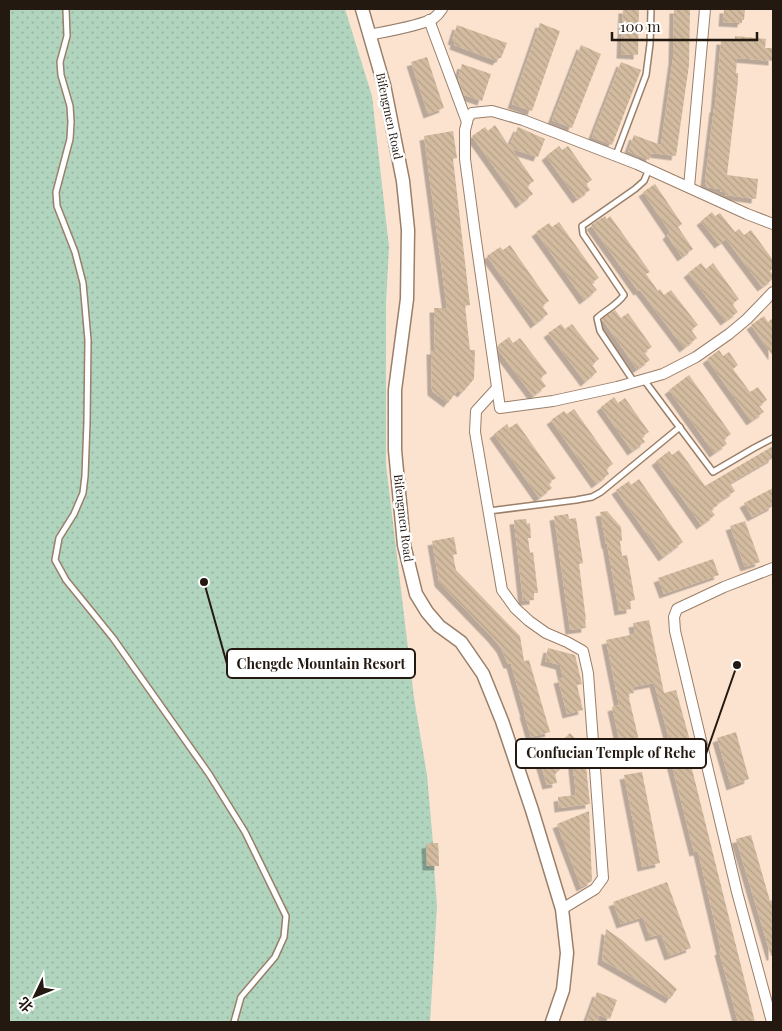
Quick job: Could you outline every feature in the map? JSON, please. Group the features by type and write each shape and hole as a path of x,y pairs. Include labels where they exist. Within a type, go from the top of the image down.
{"street":[{"name":"Bifengmen Road","path":"362,9 384,85 401,171 408,230 407,299 395,390 395,450 404,545 416,594 423,606 439,626 461,642 483,674 505,730 532,810 562,909 567,953 563,990 552,1022"},
{"path":"369,35 434,19 442,9"},
{"path":"689,188 705,9"},
{"path":"430,20 467,122"},
{"path":"772,296 729,334 696,357 663,374 617,387 553,401 500,408 465,159 465,130 468,118 472,113 492,112 523,120 616,155 773,224"},
{"path":"497,388 476,411 476,432 502,590 515,608 529,621 546,633 583,651 588,673 603,878 595,889 562,909"},
{"path":"772,1022 735,882 675,632 674,617 677,609 724,587 773,568"}],"lane":[{"path":"66,9 67,36 60,62 61,75 70,106 71,122 70,139 56,192 57,206 75,252 83,283 88,340 87,422 83,493 74,514 60,538 56,560 66,580 113,638 209,774 245,832 286,916 284,937 275,957 241,997 234,1022"},
{"path":"616,155 646,75 650,44 651,9"},
{"path":"649,169 644,181 635,189 582,226 583,234 624,295 621,300 597,318 600,331 680,427 713,472 773,438"},
{"path":"489,511 592,497 601,492 680,427"}],"green space":[{"path":"9,9 345,9 372,96 389,247 386,303 386,465 414,698 427,775 433,843 438,843 439,866 434,866 437,906 430,1022 9,1022"}],"building":[{"path":"623,9 639,9 638,55 621,54"},
{"path":"674,9 690,9 689,65 676,156 652,153 649,160 628,151 634,135 661,145 673,59"},
{"path":"724,9 745,9 744,20 742,20 742,23 723,22"},
{"path":"540,23 560,31 532,111 512,104"},
{"path":"457,25 507,43 501,58 497,61 454,45 455,41 452,40"},
{"path":"735,36 766,39 765,48 773,48 773,61 737,58 736,73 738,73 738,81 727,175 758,179 756,199 725,195 726,192 720,192 720,189 707,187 705,182 715,108 721,40 735,41"},
{"path":"581,45 601,54 572,128 552,120"},
{"path":"427,57 444,108 428,114 411,62"},
{"path":"621,62 641,70 612,145 592,137"},
{"path":"462,64 491,74 482,101 464,95 458,78"},
{"path":"495,125 509,146 518,127 545,139 538,157 512,149 534,181 527,186 533,194 520,204 472,136 485,127 488,131"},
{"path":"453,131 457,158 453,159 470,305 465,306 470,350 475,350 474,379 462,393 458,390 448,403 432,391 431,350 435,350 434,308 447,308 424,136"},
{"path":"559,146 562,150 568,146 592,180 586,184 590,190 577,199 546,156"},
{"path":"655,184 682,224 678,227 693,249 682,257 667,235 670,232 643,192"},
{"path":"712,212 715,216 720,213 735,232 739,229 744,235 751,230 773,260 773,268 770,271 773,279 762,287 726,239 719,244 701,221"},
{"path":"605,216 607,219 610,216 650,272 646,274 658,291 660,289 664,295 671,290 698,325 691,330 697,338 684,348 640,290 638,291 591,225"},
{"path":"559,222 599,278 591,283 597,290 584,300 536,232 549,223 552,227"},
{"path":"510,245 549,301 542,306 548,314 535,324 487,256 500,247 503,250"},
{"path":"701,263 706,269 713,263 739,299 732,304 738,312 725,321 688,273"},
{"path":"615,310 621,318 628,313 652,347 644,352 650,360 637,369 602,319"},
{"path":"764,316 768,322 773,318 773,356 751,325"},
{"path":"561,324 565,329 572,324 599,359 592,365 597,372 585,382 548,333"},
{"path":"509,337 513,343 520,338 547,373 540,378 546,386 533,396 499,351 498,345"},
{"path":"719,350 723,356 729,352 738,365 733,369 750,392 758,387 767,400 759,406 764,412 751,421 707,359"},
{"path":"689,375 731,434 724,439 727,444 714,453 669,390"},
{"path":"614,397 618,403 625,398 649,432 641,437 645,442 632,451 601,407"},
{"path":"574,409 613,464 606,469 609,474 596,484 551,420 564,411 567,414"},
{"path":"517,423 556,478 548,483 552,488 539,498 494,434 507,424 509,428"},
{"path":"773,446 773,458 730,483 735,491 717,503 718,505 711,510 715,515 701,525 656,461 669,451 672,455 679,450 705,486"},
{"path":"639,479 683,542 663,557 616,490 629,481 631,485"},
{"path":"773,488 773,506 752,517 744,503"},
{"path":"607,511 621,527 622,556 627,555 635,600 630,601 631,609 619,611 600,512"},
{"path":"568,514 569,519 576,518 583,563 579,564 586,620 586,628 570,630 554,516"},
{"path":"526,519 527,524 530,523 531,538 528,538 530,553 533,552 538,593 534,593 534,600 523,601 514,520"},
{"path":"745,521 760,562 745,567 730,526"},
{"path":"454,537 457,554 453,555 456,570 520,636 524,661 529,660 550,732 531,737 511,664 508,664 501,648 492,637 439,582 432,541"},
{"path":"713,559 719,575 664,594 658,578"},
{"path":"649,620 664,693 676,690 692,748 687,749 755,1022 738,1022 719,951 721,950 698,851 694,852 671,762 675,761 654,683 633,687 634,693 628,694 642,753 623,757 612,707 619,705 606,640 635,634 633,623"},
{"path":"548,648 575,655 582,684 577,685 583,710 567,714 558,679 563,678 560,665 545,661"},
{"path":"736,732 749,779 731,786 717,738"},
{"path":"570,733 584,748 590,804 559,808 558,797 576,795 572,757 555,774 557,783 547,785 540,762"},
{"path":"642,772 660,863 642,867 624,775"},
{"path":"589,811 592,881 581,887 557,824"},
{"path":"751,835 770,901 773,900 773,956 771,956 736,839"},
{"path":"438,843 439,866 427,866 426,844"},
{"path":"667,882 691,948 669,956 661,934 650,937 643,917 621,924 613,902"},
{"path":"606,929 622,940 677,989 670,999 602,960"},
{"path":"597,992 617,1000 610,1019 599,1015 597,1022 586,1022"}],"place":[{"name":"Chengde Mountain Resort","path":"204,582"},
{"name":"Confucian Temple of Rehe","path":"737,665"}]}
